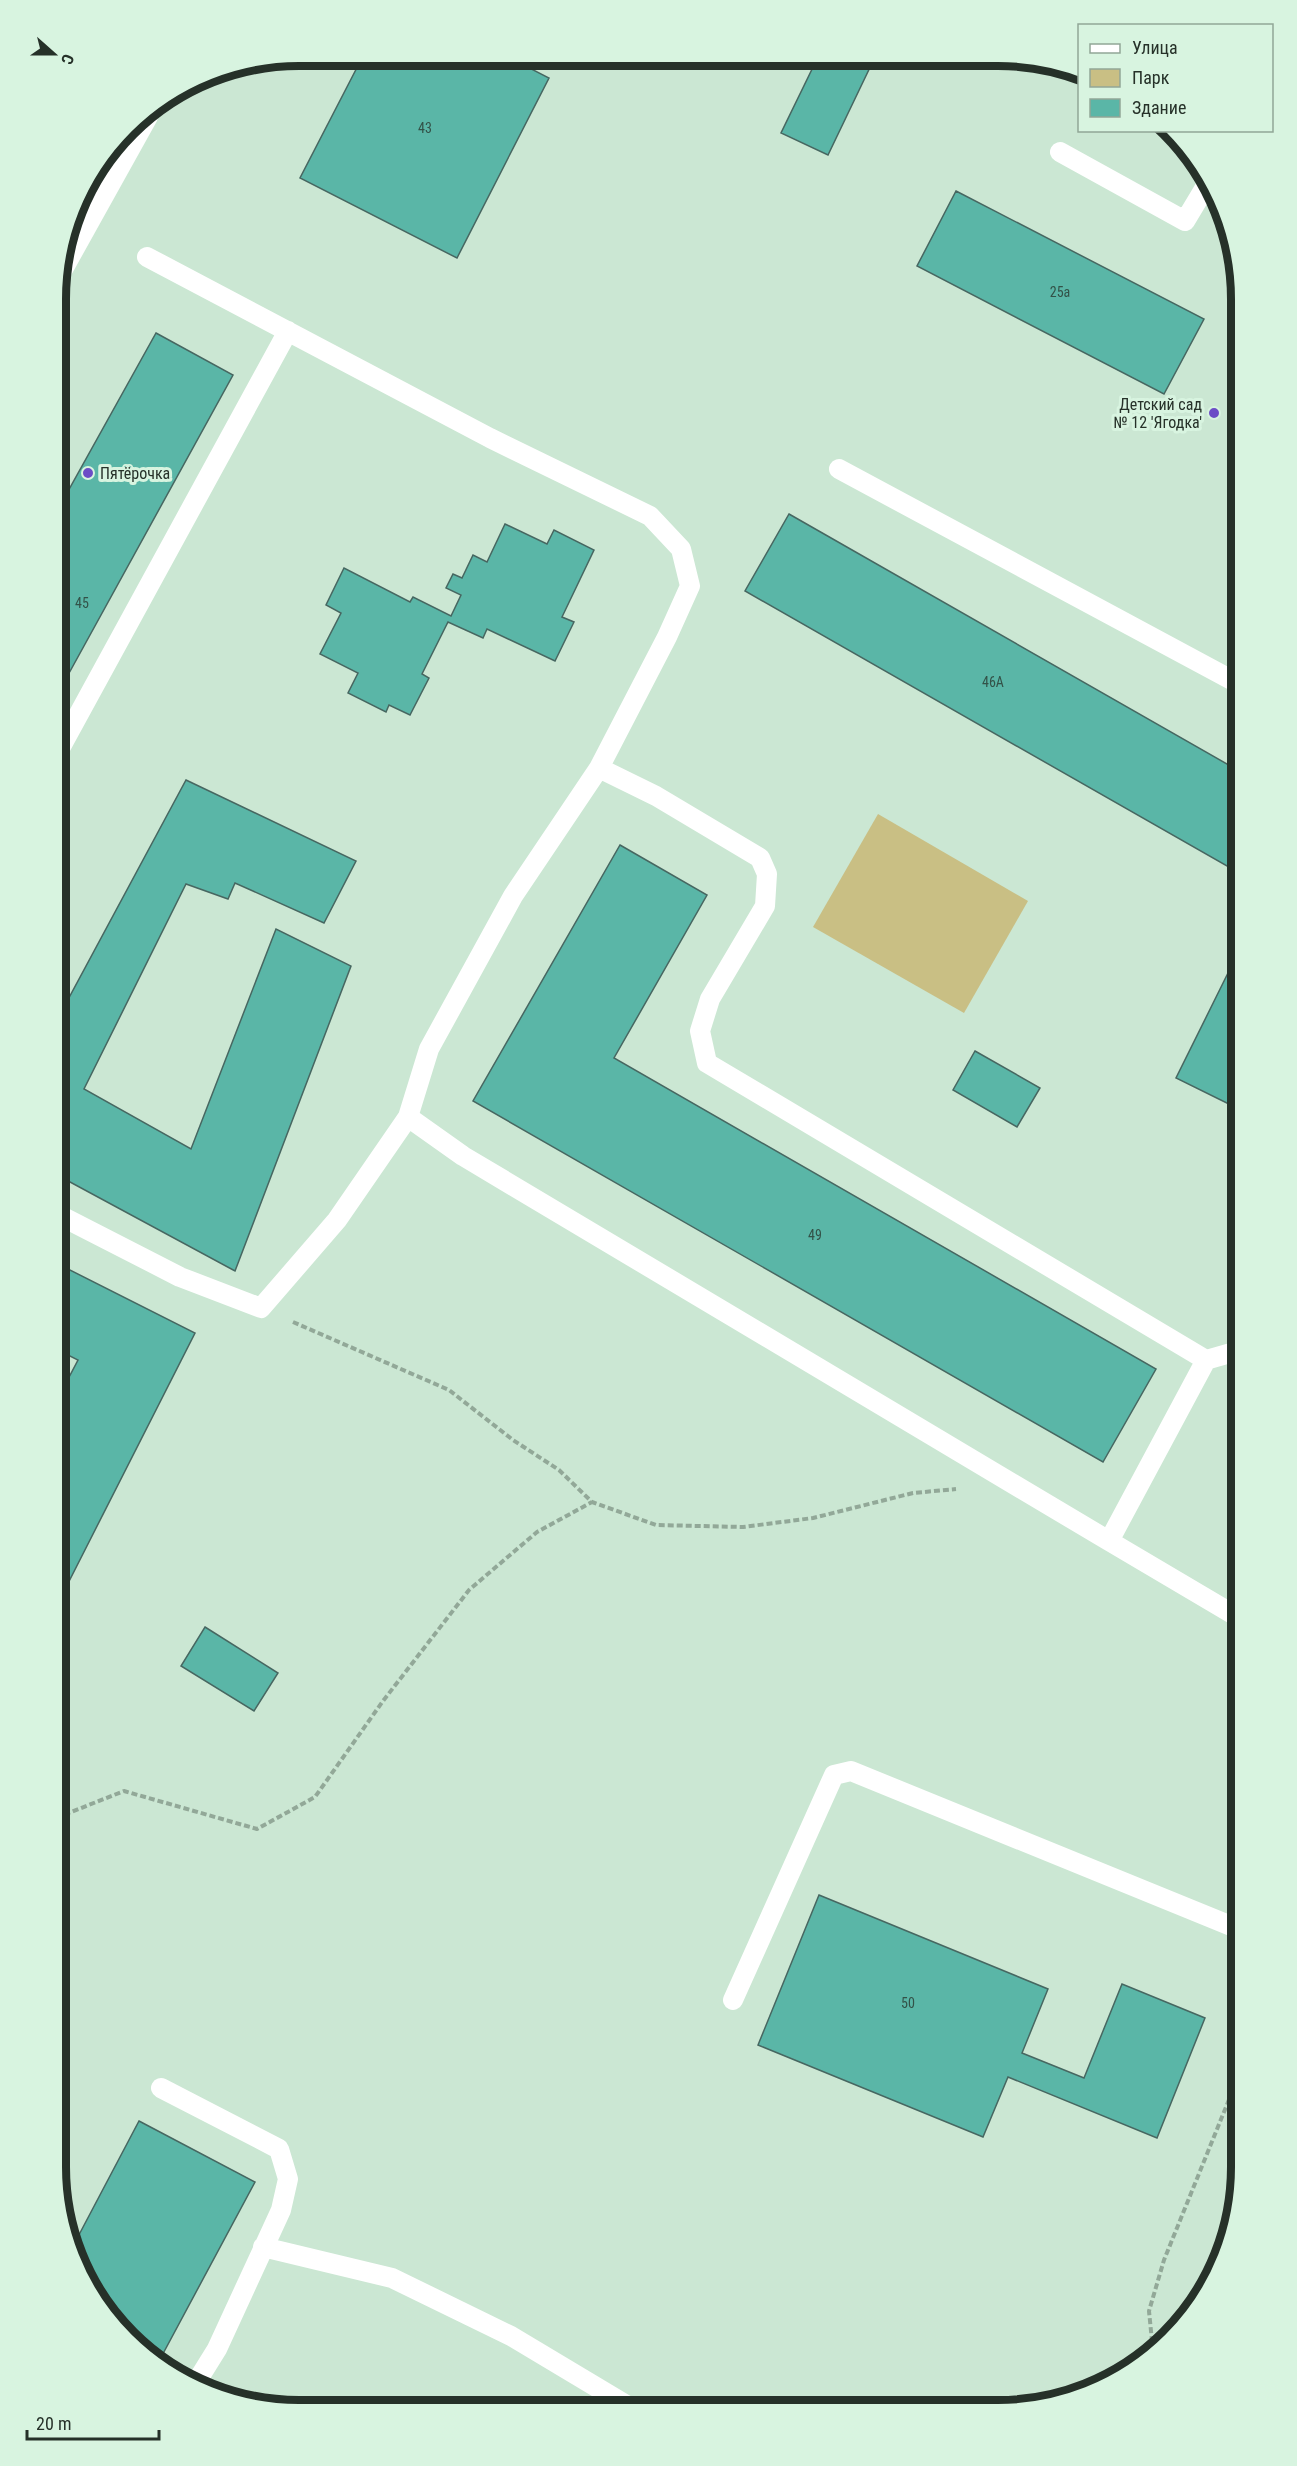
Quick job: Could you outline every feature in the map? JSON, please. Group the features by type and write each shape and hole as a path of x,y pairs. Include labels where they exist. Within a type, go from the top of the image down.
{"street":[{"path":"78,225 105,170"}],"lane":[{"path":"1060,152 1185,222 1204,190"},
{"path":"66,1219 180,1277 261,1308 337,1220 408,1117 434,1039 513,896 599,768 667,637 690,586 681,549 650,516 490,438 147,257"},
{"path":"66,738 288,331"},
{"path":"839,469 1231,681"},
{"path":"599,768 656,796 760,858 767,874 765,906 710,999 700,1031 707,1063 1206,1360"},
{"path":"408,1117 464,1156 1231,1613"},
{"path":"1109,1541 1206,1360 1231,1353"},
{"path":"733,2000 834,1775 851,1771 1231,1926"},
{"path":"161,2088 279,2149 288,2179 280,2210 217,2349 199,2377"},
{"path":"263,2247 392,2278 511,2336 618,2400"}],"path":[{"path":"261,1308 449,1390 513,1440 559,1470 592,1502 656,1525 743,1527 813,1518 913,1493 1010,1483"},
{"path":"66,1814 124,1791 257,1829 315,1797 383,1701 469,1590 537,1532 592,1502"},
{"path":"1152,2342 1149,2311 1164,2260 1231,2095"}],"green space":[{"path":"878,814 1028,901 964,1013 813,927"}],"building":[{"path":"358,66 526,66 549,78 457,258 300,178"},
{"path":"814,66 871,66 828,155 781,133"},
{"path":"956,191 1204,319 1164,394 917,266"},
{"path":"156,333 233,375 66,679 66,495"},
{"path":"789,514 1231,766 1231,868 745,591"},
{"path":"505,524 547,544 554,530 594,550 562,617 574,622 555,661 487,629 483,638 448,622 422,674 429,678 410,715 389,705 386,712 348,693 358,673 320,654 341,613 326,605 344,568 410,602 413,597 451,616 461,595 446,588 453,574 462,578 473,555 487,562"},
{"path":"186,780 356,861 324,923 235,883 228,899 186,884 84,1089 191,1149 276,929 351,966 235,1271 66,1180 66,1003"},
{"path":"620,845 707,895 614,1058 1156,1369 1103,1462 473,1101"},
{"path":"1230,969 1231,969 1231,1105 1176,1078"},
{"path":"975,1051 1040,1088 1017,1127 953,1090"},
{"path":"66,1268 195,1333 66,1587 66,1383 78,1360 66,1354"},
{"path":"205,1627 278,1673 254,1711 181,1666"},
{"path":"819,1895 1048,1989 1022,2053 1084,2078 1122,1984 1205,2018 1157,2138 1008,2077 983,2137 758,2045"},
{"path":"139,2121 255,2182 162,2355 134,2332 114,2309 97,2284 77,2238"}],"place":[{"name":"Детский сад № 12 'Ягодка'","path":"1214,413"},
{"name":"Пятёрочка","path":"88,473"}]}
